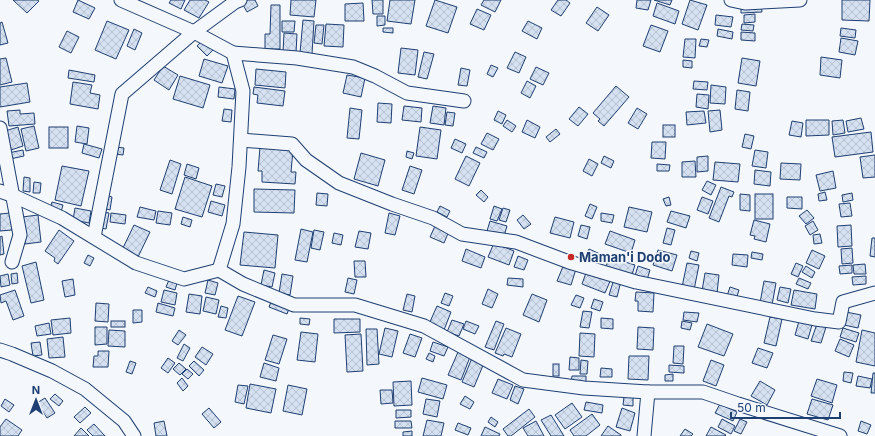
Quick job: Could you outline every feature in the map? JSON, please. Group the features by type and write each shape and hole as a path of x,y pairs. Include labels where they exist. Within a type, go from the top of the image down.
{"street":[{"path":"122,0 194,32 233,53 297,58 353,67 375,76 407,93 464,101"},
{"path":"94,237 122,94 194,32 235,2 240,0"},
{"path":"731,0 745,3 800,0"},
{"path":"219,270 233,224 241,140 243,91 233,53"},
{"path":"0,128 14,196 20,235 12,262"},
{"path":"241,140 292,144 306,160 339,183 433,218 462,234 516,242 569,262 636,282 839,322 843,302 875,293"},
{"path":"0,192 14,196 62,218 136,263 184,279 219,270 243,284 294,305 355,305 424,326 523,380 584,388 648,392 703,392 840,436"},
{"path":"0,350 52,372 84,389 124,421 134,436"},
{"path":"644,436 648,392"}],"building":[{"path":"13,0 37,0 39,1 27,13"},
{"path":"78,0 95,8 89,19 73,12"},
{"path":"171,0 185,0 181,9 169,3"},
{"path":"190,0 205,0 209,2 199,18 184,10"},
{"path":"248,0 255,0 258,6 247,12 242,3"},
{"path":"291,0 316,0 314,17 290,15"},
{"path":"372,0 383,0 383,14 373,14"},
{"path":"390,0 415,0 411,24 387,21"},
{"path":"435,0 457,7 448,33 426,26"},
{"path":"484,0 501,0 495,12 481,5"},
{"path":"558,0 566,0 570,3 561,16 551,10"},
{"path":"637,0 651,0 648,10 636,8"},
{"path":"654,0 672,0 670,5"},
{"path":"690,0 707,5 698,30 682,24"},
{"path":"842,0 870,0 869,21 842,20"},
{"path":"363,3 364,21 345,21 345,4"},
{"path":"657,3 679,11 675,24 653,16"},
{"path":"271,5 280,5 280,49 265,49 265,34 270,34"},
{"path":"761,5 762,12 741,13 741,7"},
{"path":"597,7 609,15 598,31 586,23"},
{"path":"477,9 491,15 484,30 470,24"},
{"path":"755,14 755,22 744,23 744,15"},
{"path":"716,15 733,17 731,27 715,25"},
{"path":"377,16 385,16 385,25 377,26"},
{"path":"303,20 314,21 312,54 300,53"},
{"path":"107,21 129,30 116,59 95,50"},
{"path":"282,21 295,21 294,32 282,32"},
{"path":"528,21 542,28 537,39 522,31"},
{"path":"2,22 8,43 0,45 0,23"},
{"path":"326,24 344,25 343,47 324,46"},
{"path":"742,24 754,25 753,31 741,30"},
{"path":"316,25 324,25 322,44 314,43"},
{"path":"651,25 668,31 660,52 643,46"},
{"path":"383,28 393,28 393,33 383,32"},
{"path":"841,28 856,30 855,38 840,36"},
{"path":"134,29 142,33 135,50 127,46"},
{"path":"718,29 733,32 732,39 717,36"},
{"path":"67,31 79,37 71,53 59,47"},
{"path":"741,32 755,33 755,41 741,40"},
{"path":"284,33 297,34 296,53 283,52"},
{"path":"841,38 858,41 855,55 839,52"},
{"path":"204,39 214,49 207,56 197,46"},
{"path":"685,39 696,39 695,58 683,57"},
{"path":"701,39 709,40 707,47 699,46"},
{"path":"401,48 418,50 415,75 398,73"},
{"path":"424,52 434,54 427,79 418,77"},
{"path":"515,52 526,57 519,73 507,68"},
{"path":"821,57 842,60 840,78 820,75"},
{"path":"6,58 12,82 0,85 0,59"},
{"path":"742,58 760,61 756,86 738,83"},
{"path":"204,59 228,66 222,83 199,76"},
{"path":"683,60 692,61 692,68 683,67"},
{"path":"491,65 498,68 493,77 487,74"},
{"path":"163,66 178,75 169,90 154,80"},
{"path":"536,67 549,73 543,85 530,79"},
{"path":"461,68 470,70 467,86 458,85"},
{"path":"256,69 286,72 285,88 255,85"},
{"path":"69,70 95,75 94,82 68,78"},
{"path":"347,75 365,78 361,97 343,93"},
{"path":"180,76 210,85 203,108 173,99"},
{"path":"527,81 536,86 530,98 521,93"},
{"path":"694,81 708,82 707,90 693,89"},
{"path":"73,82 92,85 90,93 100,95 98,109 70,104"},
{"path":"27,83 30,102 0,107 0,87"},
{"path":"711,85 726,87 725,104 710,103"},
{"path":"616,86 629,97 604,126 598,121 600,119 593,113"},
{"path":"219,87 235,89 234,99 218,97"},
{"path":"254,87 285,91 283,106 257,103 258,95 253,94"},
{"path":"737,90 750,92 748,111 735,109"},
{"path":"697,94 709,95 708,109 696,107"},
{"path":"378,103 392,104 391,123 377,122"},
{"path":"404,106 422,108 421,122 402,120"},
{"path":"433,106 446,108 444,125 430,123"},
{"path":"579,107 588,114 578,126 569,119"},
{"path":"350,108 362,110 359,139 347,138"},
{"path":"637,108 647,114 638,129 628,123"},
{"path":"224,109 232,110 231,122 222,121"},
{"path":"20,110 20,114 34,113 35,124 9,126 7,111"},
{"path":"720,110 722,130 710,132 708,111"},
{"path":"498,111 506,115 502,124 494,120"},
{"path":"704,111 706,123 687,125 686,112"},
{"path":"447,112 455,113 453,126 445,125"},
{"path":"861,118 864,129 848,132 846,121"},
{"path":"507,120 516,126 512,132 503,126"},
{"path":"527,120 540,127 535,138 522,132"},
{"path":"806,120 829,120 829,135 806,136"},
{"path":"843,120 845,133 833,135 832,121"},
{"path":"792,121 803,123 801,137 789,135"},
{"path":"663,125 675,125 675,137 663,137"},
{"path":"34,126 39,148 26,151 21,129"},
{"path":"77,126 89,128 87,144 75,142"},
{"path":"18,127 23,146 11,150 5,131"},
{"path":"49,127 68,127 68,148 49,148"},
{"path":"420,127 441,130 437,159 416,156"},
{"path":"556,129 560,134 550,142 546,137"},
{"path":"871,132 873,152 835,157 832,137"},
{"path":"487,133 499,139 493,150 481,144"},
{"path":"745,134 754,136 751,149 742,147"},
{"path":"455,139 466,144 462,153 451,148"},
{"path":"652,142 666,142 665,159 651,158"},
{"path":"84,144 102,149 99,158 82,153"},
{"path":"116,147 124,148 123,155 115,154"},
{"path":"260,147 293,150 291,172 296,172 295,184 262,182 262,171 258,171"},
{"path":"476,147 487,152 484,158 473,153"},
{"path":"23,150 24,156 10,159 8,153"},
{"path":"755,150 768,152 766,168 752,166"},
{"path":"407,151 414,153 412,159 406,157"},
{"path":"361,153 385,160 378,186 354,179"},
{"path":"875,155 875,177 863,178 860,157"},
{"path":"466,156 480,163 469,186 455,179"},
{"path":"604,156 614,161 611,168 601,163"},
{"path":"708,156 708,171 697,172 697,157"},
{"path":"589,159 598,164 592,176 583,171"},
{"path":"170,160 181,164 172,194 160,190"},
{"path":"695,161 696,177 682,177 682,162"},
{"path":"715,162 740,164 738,182 713,180"},
{"path":"781,163 801,164 800,180 780,179"},
{"path":"187,164 199,168 196,179 184,175"},
{"path":"657,164 670,165 669,171 657,171"},
{"path":"62,166 89,171 81,206 55,200"},
{"path":"410,166 422,170 414,194 402,190"},
{"path":"755,170 771,172 770,186 754,184"},
{"path":"833,171 836,188 820,191 816,175"},
{"path":"24,177 30,178 30,192 23,191"},
{"path":"185,177 212,186 202,217 175,209"},
{"path":"707,181 716,185 711,195 702,190"},
{"path":"34,182 41,183 40,193 33,193"},
{"path":"216,184 225,186 222,197 213,195"},
{"path":"721,187 734,192 732,197 729,196 719,222 709,218"},
{"path":"254,189 295,190 294,213 254,212"},
{"path":"481,190 488,197 484,202 476,195"},
{"path":"825,192 827,200 819,201 818,194"},
{"path":"317,193 328,194 327,206 316,205"},
{"path":"852,193 853,200 843,202 842,195"},
{"path":"740,194 750,195 750,211 740,210"},
{"path":"755,194 773,194 773,219 755,219"},
{"path":"105,195 112,197 110,210 103,208"},
{"path":"669,197 671,205 666,206 663,199"},
{"path":"702,197 713,201 708,214 697,210"},
{"path":"787,197 802,197 802,209 787,208"},
{"path":"211,201 225,205 222,216 208,212"},
{"path":"52,202 63,205 61,212 50,209"},
{"path":"850,203 852,216 841,217 839,204"},
{"path":"590,204 597,207 592,219 585,216"},
{"path":"440,206 450,211 447,217 437,212"},
{"path":"494,206 502,209 497,221 490,219"},
{"path":"140,207 156,211 154,220 137,217"},
{"path":"629,207 652,212 647,232 624,227"},
{"path":"75,208 91,211 89,223 73,220"},
{"path":"503,208 510,210 506,222 499,220"},
{"path":"807,210 814,218 806,224 799,216"},
{"path":"158,211 172,213 170,225 156,223"},
{"path":"671,211 690,216 686,228 667,222"},
{"path":"103,212 109,213 106,229 100,228"},
{"path":"10,213 12,230 0,231 0,214"},
{"path":"111,213 126,215 125,224 110,222"},
{"path":"389,213 400,216 395,235 385,233"},
{"path":"601,213 614,215 612,223 601,221"},
{"path":"38,215 41,242 25,244 22,217"},
{"path":"523,215 531,224 524,229 517,220"},
{"path":"183,217 192,220 190,227 181,224"},
{"path":"555,217 574,222 570,238 550,233"},
{"path":"754,220 770,224 766,242 754,239 755,236 750,235"},
{"path":"490,221 507,226 504,236 487,231"},
{"path":"813,221 818,230 810,235 805,226"},
{"path":"134,225 150,232 138,257 122,250"},
{"path":"581,225 590,227 587,239 578,236"},
{"path":"851,225 852,246 838,247 837,226"},
{"path":"435,226 449,231 444,243 430,237"},
{"path":"667,228 675,230 671,245 663,243"},
{"path":"301,229 313,232 307,262 295,260"},
{"path":"59,230 74,241 58,264 54,261 55,258 45,251"},
{"path":"314,230 324,232 320,250 311,248"},
{"path":"359,231 371,233 368,249 355,247"},
{"path":"610,231 635,240 631,253 605,244"},
{"path":"244,232 278,235 275,268 240,265"},
{"path":"334,233 343,235 341,245 332,243"},
{"path":"820,234 822,243 814,244 813,235"},
{"path":"2,236 4,254 0,255 0,237"},
{"path":"872,238 875,238 875,257 870,256"},
{"path":"494,243 514,251 509,265 488,257"},
{"path":"852,248 853,263 842,264 841,249"},
{"path":"466,249 485,257 481,268 462,261"},
{"path":"589,249 600,254 594,267 583,262"},
{"path":"658,250 677,255 672,271 653,265"},
{"path":"812,250 825,256 819,269 806,263"},
{"path":"691,251 699,253 697,261 689,258"},
{"path":"752,252 763,254 762,260 751,258"},
{"path":"733,254 748,255 747,267 732,265"},
{"path":"88,255 94,258 90,266 84,263"},
{"path":"518,256 528,260 524,270 514,267"},
{"path":"609,257 635,265 631,278 605,270"},
{"path":"354,261 365,261 366,277 355,277"},
{"path":"36,262 44,300 31,303 22,266"},
{"path":"687,263 699,265 694,290 682,287"},
{"path":"796,263 803,266 798,277 791,274"},
{"path":"564,264 576,269 571,285 557,281"},
{"path":"865,264 866,274 854,274 853,265"},
{"path":"852,265 852,273 840,274 839,266"},
{"path":"638,266 650,270 646,283 634,279"},
{"path":"806,266 815,272 812,278 802,272"},
{"path":"264,270 275,273 272,287 261,285"},
{"path":"587,270 611,279 605,293 582,284"},
{"path":"17,273 18,283 12,284 11,274"},
{"path":"705,273 719,275 717,293 702,291"},
{"path":"8,274 10,285 1,287 0,276"},
{"path":"282,274 293,276 290,295 279,293"},
{"path":"866,276 866,284 853,285 852,277"},
{"path":"348,278 357,280 354,294 345,292"},
{"path":"508,278 523,279 523,287 507,285"},
{"path":"799,278 811,283 808,289 796,284"},
{"path":"73,279 75,295 65,297 62,281"},
{"path":"614,279 621,281 617,297 609,295"},
{"path":"169,280 177,283 175,290 166,287"},
{"path":"208,280 218,283 215,295 205,293"},
{"path":"764,281 776,283 772,305 760,303"},
{"path":"148,287 157,291 155,297 145,293"},
{"path":"730,287 739,290 736,299 727,296"},
{"path":"780,287 791,289 788,303 777,300"},
{"path":"488,289 498,294 492,308 482,304"},
{"path":"15,290 24,316 13,320 6,301 1,303 0,295"},
{"path":"164,290 177,293 175,305 161,302"},
{"path":"794,290 817,294 815,309 791,305"},
{"path":"636,292 654,293 653,312 638,311 638,301 635,301"},
{"path":"445,293 453,296 449,306 441,303"},
{"path":"189,294 202,296 200,314 186,312"},
{"path":"407,294 415,296 412,312 403,310"},
{"path":"532,294 547,300 539,322 523,315"},
{"path":"576,295 584,298 580,308 571,305"},
{"path":"238,296 255,302 242,336 225,330"},
{"path":"206,297 219,300 216,314 203,311"},
{"path":"272,299 290,306 287,314 269,307"},
{"path":"594,299 603,302 600,311 591,308"},
{"path":"96,303 109,304 108,322 95,321"},
{"path":"158,303 175,308 173,316 156,312"},
{"path":"221,306 228,308 226,318 218,317"},
{"path":"437,306 451,312 444,330 429,324"},
{"path":"133,310 142,310 142,322 133,323"},
{"path":"583,311 592,312 589,328 580,327"},
{"path":"684,312 699,313 697,322 683,320"},
{"path":"846,312 861,315 858,328 844,325"},
{"path":"770,317 782,319 776,346 764,343"},
{"path":"70,318 71,333 53,335 51,320"},
{"path":"300,318 310,319 309,325 300,324"},
{"path":"601,318 613,319 613,329 601,328"},
{"path":"334,319 360,319 360,332 334,333"},
{"path":"452,320 464,324 459,336 447,332"},
{"path":"111,321 125,321 125,327 111,327"},
{"path":"466,321 479,326 475,334 463,329"},
{"path":"496,321 504,324 494,350 485,347"},
{"path":"682,321 692,323 690,330 681,328"},
{"path":"799,321 812,325 808,339 795,335"},
{"path":"49,323 51,334 37,336 35,326"},
{"path":"707,324 733,334 724,356 698,347"},
{"path":"817,324 826,327 821,343 811,341"},
{"path":"95,327 107,327 107,344 95,345"},
{"path":"638,327 654,328 653,350 637,349"},
{"path":"385,328 398,331 392,357 379,354"},
{"path":"506,328 521,334 512,357 495,353"},
{"path":"843,328 859,333 856,342 840,337"},
{"path":"366,329 377,329 379,364 367,365"},
{"path":"109,330 125,331 125,347 108,346"},
{"path":"179,330 186,335 178,345 172,341"},
{"path":"862,330 875,333 875,366 856,362"},
{"path":"301,332 318,334 315,362 297,360"},
{"path":"580,333 595,334 594,357 579,356"},
{"path":"361,334 363,371 347,372 345,335"},
{"path":"410,334 422,338 415,357 403,353"},
{"path":"273,335 287,339 279,364 265,360"},
{"path":"63,337 65,357 49,358 47,339"},
{"path":"840,339 854,345 849,357 835,351"},
{"path":"40,342 42,355 33,356 31,343"},
{"path":"433,342 448,347 444,356 430,351"},
{"path":"184,344 190,348 183,361 177,358"},
{"path":"674,346 684,346 683,364 673,363"},
{"path":"202,347 213,354 206,365 195,357"},
{"path":"758,348 773,353 767,368 752,363"},
{"path":"98,351 109,351 108,367 93,367 94,356 98,356"},
{"path":"458,352 470,357 461,380 448,375"},
{"path":"429,353 435,356 433,362 426,359"},
{"path":"629,356 649,356 648,380 628,379"},
{"path":"570,357 579,358 579,370 569,370"},
{"path":"168,358 175,363 168,373 161,368"},
{"path":"472,358 484,363 474,387 462,382"},
{"path":"581,360 588,361 587,374 580,374"},
{"path":"711,360 724,365 716,386 703,381"},
{"path":"130,361 136,363 132,374 126,372"},
{"path":"194,361 204,370 199,376 189,366"},
{"path":"179,363 186,369 180,375 173,369"},
{"path":"264,363 279,368 276,381 260,377"},
{"path":"553,364 559,364 559,376 553,376"},
{"path":"669,365 684,366 684,373 669,372"},
{"path":"601,368 612,369 612,377 600,377"},
{"path":"187,369 193,374 188,379 182,374"},
{"path":"844,372 853,373 851,383 843,381"},
{"path":"873,373 875,373 875,393 871,393"},
{"path":"673,374 673,381 665,381 665,375"},
{"path":"572,376 586,376 586,383 571,383"},
{"path":"858,376 872,379 870,388 856,386"},
{"path":"182,378 188,386 183,391 177,383"},
{"path":"422,378 447,385 443,399 418,392"},
{"path":"498,379 513,385 507,399 492,393"},
{"path":"817,379 837,385 832,403 811,396"},
{"path":"411,381 412,405 394,406 393,382"},
{"path":"760,381 775,390 767,405 751,396"},
{"path":"250,384 276,389 271,413 246,408"},
{"path":"238,385 248,386 244,404 235,402"},
{"path":"288,385 307,389 302,415 283,411"},
{"path":"515,386 524,389 518,404 510,400"},
{"path":"380,390 392,390 393,403 381,404"},
{"path":"55,394 63,401 59,406 50,399"},
{"path":"465,396 474,402 470,409 460,404"},
{"path":"624,397 633,397 633,406 623,405"},
{"path":"45,398 55,413 47,418 37,403"},
{"path":"5,399 14,405 9,412 1,406"},
{"path":"426,399 440,401 437,417 423,414"},
{"path":"812,399 833,405 828,420 807,414"},
{"path":"586,402 603,405 602,413 584,410"},
{"path":"572,403 582,417 565,429 555,415"},
{"path":"720,404 737,412 733,421 715,413"},
{"path":"85,407 91,413 80,423 74,417"},
{"path":"209,408 221,422 214,428 202,414"},
{"path":"622,408 635,413 630,431 616,427"},
{"path":"529,409 535,417 511,436 508,436 503,429"},
{"path":"396,410 411,410 411,417 396,418"},
{"path":"592,414 600,425 586,436 574,436 570,430"},
{"path":"551,415 564,436 551,436 541,420"},
{"path":"491,417 498,422 495,427 488,422"},
{"path":"6,419 22,430 18,436 0,436 0,427"},
{"path":"722,419 735,426 731,434 718,427"},
{"path":"740,419 747,422 741,434 734,431"},
{"path":"427,420 444,423 441,436 423,436"},
{"path":"164,421 167,436 156,436 154,423"},
{"path":"395,421 411,421 412,428 395,428"},
{"path":"536,421 544,436 528,436 523,428"},
{"path":"861,421 871,425 867,434 858,431"},
{"path":"458,423 471,428 468,435 455,430"},
{"path":"94,424 105,436 93,436 87,430"},
{"path":"608,426 621,435 621,436 601,436"},
{"path":"485,427 500,434 499,436 481,436"},
{"path":"711,427 726,435 706,436"},
{"path":"81,428 89,436 74,436"},
{"path":"685,429 693,434 691,436 680,436"},
{"path":"412,431 412,436 403,436 403,432"}],"place":[{"name":"Maman'i Dodo","path":"571,257"}]}
